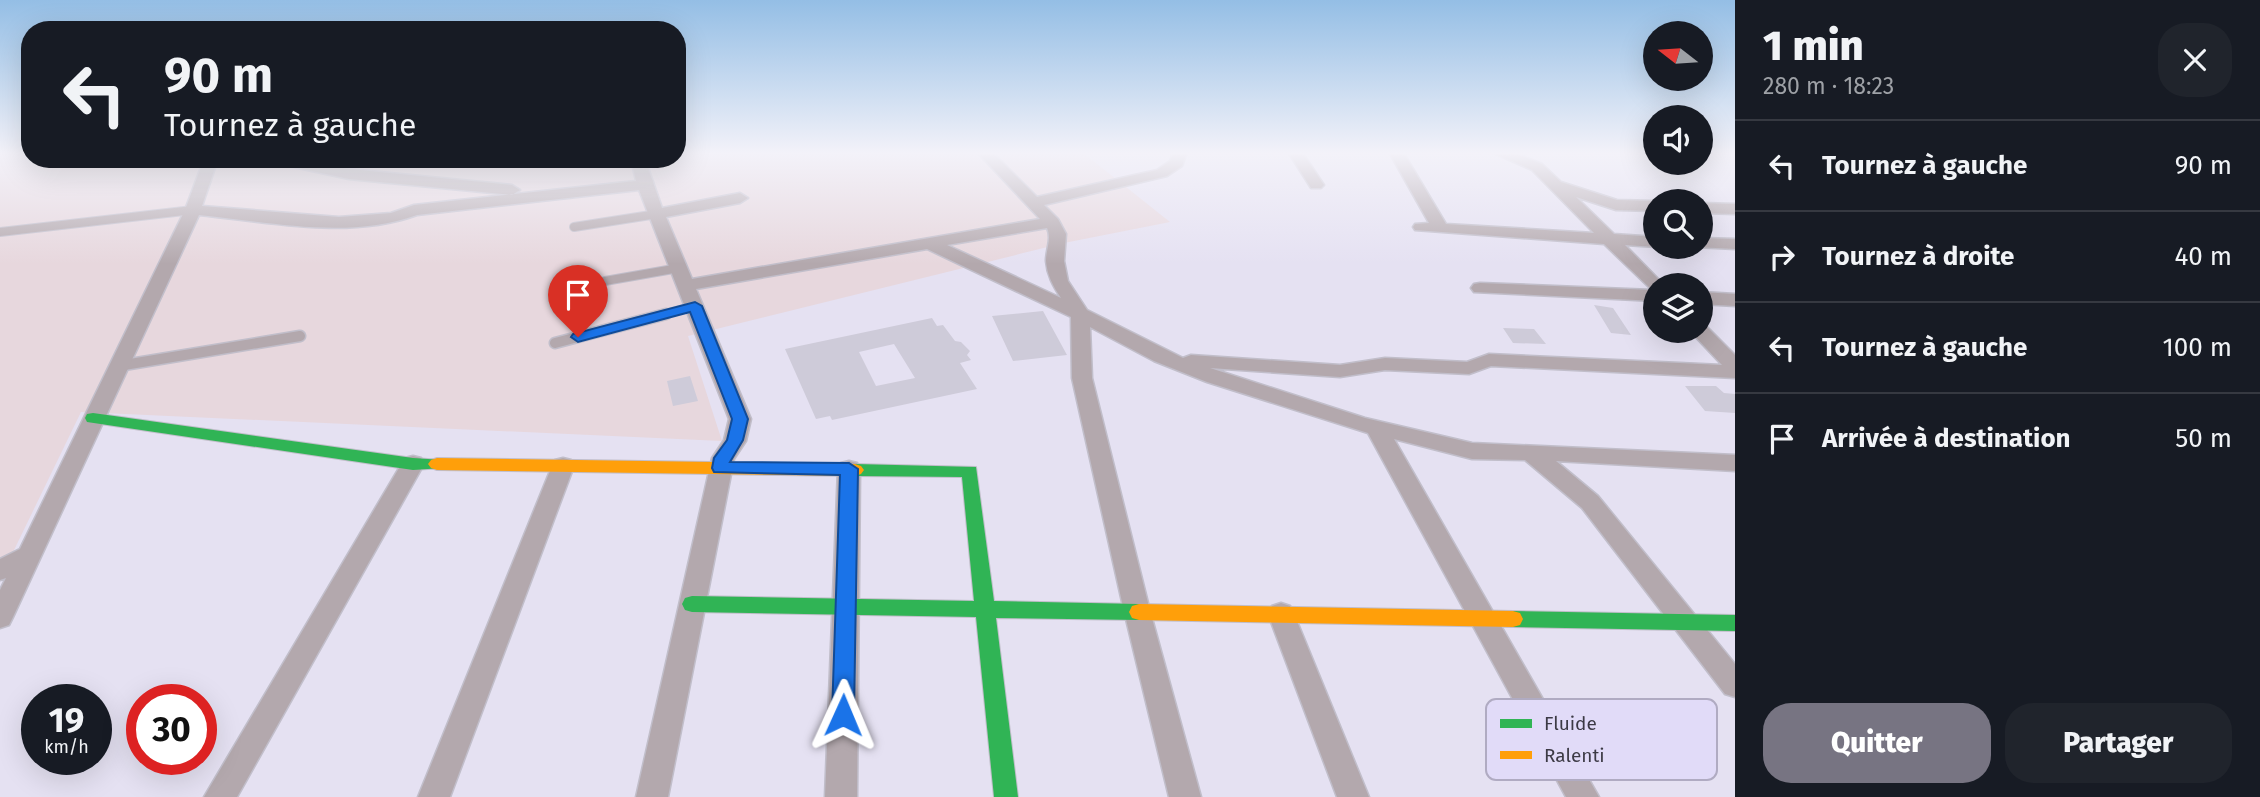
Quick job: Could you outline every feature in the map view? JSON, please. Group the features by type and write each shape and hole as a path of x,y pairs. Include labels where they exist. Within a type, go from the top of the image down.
{"street":[{"path":"0,617 193,210 200,189"},
{"path":"414,210 428,189"},
{"path":"506,189 554,194"},
{"path":"193,210 352,223 384,220 403,216 414,210 603,189"},
{"path":"647,189 740,419 735,440 720,468 652,797"},
{"path":"1020,189 1052,222 1058,234 1055,261 1059,281 1080,314 1082,378 1137,611 1185,797"},
{"path":"1033,203 1092,189"},
{"path":"1418,189 1440,228"},
{"path":"1560,189 1643,273"},
{"path":"1569,189 1616,205 1643,206"},
{"path":"657,214 740,198"},
{"path":"1713,208 1735,209"},
{"path":"687,286 1052,222"},
{"path":"1421,226 1643,241"},
{"path":"927,242 1080,314 1161,357 1214,377 1376,428 1472,451 1735,463"},
{"path":"1713,243 1735,244"},
{"path":"1480,288 1643,295"},
{"path":"1713,299 1735,300"},
{"path":"1712,343 1735,367"},
{"path":"1161,357 1229,365 1340,371 1385,364 1469,368 1489,359 1735,372"},
{"path":"93,418 413,464 970,471 1006,797"},
{"path":"1376,428 1528,699"},
{"path":"1530,452 1590,502 1735,685"},
{"path":"219,797 413,464"},
{"path":"434,797 563,466"},
{"path":"841,797 849,469"},
{"path":"0,570 29,556"},
{"path":"692,604 1735,623"},
{"path":"1281,614 1353,797"},
{"path":"1574,780 1583,797"}],"lane":[{"path":"0,232 193,210"},
{"path":"574,227 657,214"},
{"path":"605,281 687,286"},
{"path":"555,343 687,286"},
{"path":"118,366 300,336"}],"shaded area":[{"path":"0,189 1129,189 1170,222 1064,243 688,336 722,441 81,412 0,579"}],"building":[{"path":"1594,305 1613,308 1631,335 1611,333"},
{"path":"1043,311 1067,355 1013,361 992,316"},
{"path":"932,318 937,326 943,325 955,341 961,342 970,351 967,355 971,360 960,363 977,389 832,420 830,416 816,419 785,349","holes":["894,344 915,378 876,386 859,352"]},
{"path":"1503,328 1534,329 1546,344 1513,343"},
{"path":"690,376 698,401 673,406 667,381"},
{"path":"1685,386 1716,386 1724,393 1735,394 1735,413 1705,411"}],"traffic: fast":[{"path":"93,418 413,464 437,464"},
{"path":"855,470 970,471 1006,797"},
{"path":"692,604 1139,612"},
{"path":"1513,619 1735,623"}],"traffic: slow":[{"path":"437,464 855,470"},
{"path":"1139,612 1513,619"}],"route":[{"path":"578,337 695,306 740,419 735,440 720,468 849,469 843,715"}]}
